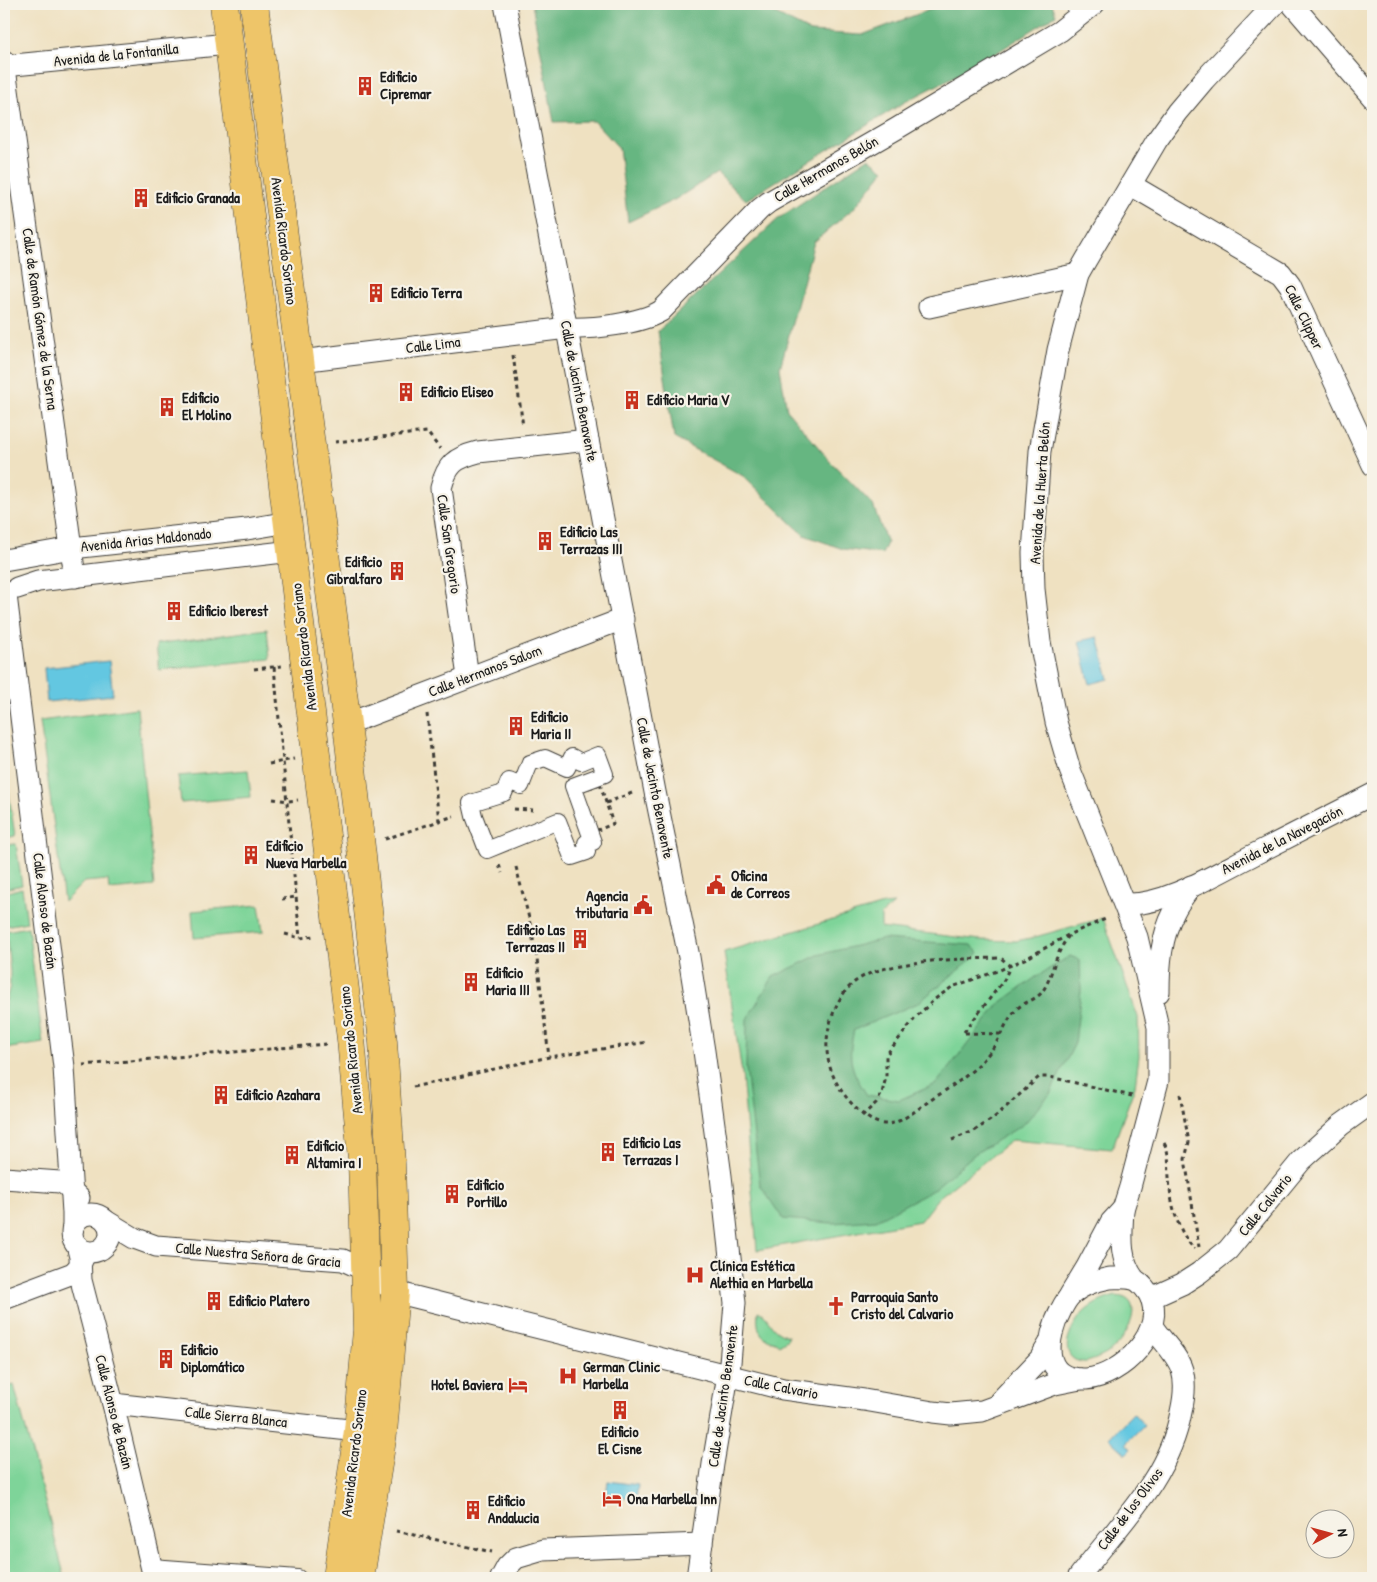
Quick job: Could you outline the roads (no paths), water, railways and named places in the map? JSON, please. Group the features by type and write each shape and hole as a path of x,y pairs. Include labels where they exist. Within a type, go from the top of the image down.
{"main road":[{"name":"Avenida Ricardo Soriano","path":"224,4 293,537 351,1039 362,1159 368,1330 358,1431 337,1578"},
{"name":"Avenida Ricardo Soriano","path":"254,4 347,724 384,1052 392,1164 395,1292 383,1433 360,1578"},
{"path":"293,537 316,495"},
{"name":"Avenida Ricardo Soriano","path":"293,537 310,557 344,823 362,865"},
{"path":"368,1330 376,1311 395,1292"}],"street":[{"name":"Calle de Jacinto Benavente","path":"505,4 655,792 689,957 721,1176 735,1303 728,1376 697,1578"},
{"name":"Calle Hermanos Belón","path":"567,328 587,329 644,318 661,311 769,202 896,130 1060,31 1094,4"},
{"name":"Avenida de la Huerta Belón","path":"1134,1279 1126,1268 1123,1254 1123,1208 1158,1081 1158,1027 1144,961 1126,907 1070,770 1056,722 1040,642 1034,590 1034,543 1040,451 1058,350 1078,274 1157,140 1177,112 1204,80 1275,4"},
{"path":"1292,4 1373,98"},
{"name":"Avenida de la Fontanilla","path":"4,64 228,44"},
{"name":"Calle de Ramón Gómez de la Serna","path":"4,64 75,577"},
{"name":"Calle Clipper","path":"1131,185 1281,273 1290,285 1373,465"},
{"path":"929,306 1078,274"},
{"name":"Calle Lima","path":"300,361 567,328"},
{"name":"Calle San Gregorio","path":"468,677 441,488 445,474 461,456 478,452 588,440"},
{"name":"Avenida Arias Maldonado","path":"4,560 72,548 247,529 293,537"},
{"name":"Avenida Arias Maldonado","path":"9,593 38,581 75,577 293,537"},
{"name":"Calle Alonso de Bazán","path":"4,560 14,564 21,578 9,593 64,1066 69,1183 81,1256 113,1404 153,1573"},
{"name":"Calle Hermanos Salom","path":"347,724 623,619"},
{"path":"598,754 605,774 572,786 593,842 586,843 587,852 572,857 558,821 487,850 471,803 504,794 509,781 521,786 530,763 546,758 567,768 572,757 581,762 598,754"},
{"name":"Avenida de la Navegación","path":"1126,907 1153,901 1191,886 1373,794"},
{"path":"1158,1027 1159,973 1166,930 1174,912 1191,886"},
{"name":"Calle Calvario","path":"1151,1298 1191,1279 1228,1250 1301,1161 1341,1125 1373,1102"},
{"path":"4,1178 69,1183"},
{"name":"Calle Nuestra Señora de Gracia","path":"69,1183 101,1217 143,1242 156,1246 343,1260 367,1272 395,1292"},
{"name":"Avenida de la Huerta Belón","path":"1070,1295 1092,1260 1111,1222 1123,1208"},
{"path":"4,1298 107,1244 110,1229 101,1217 82,1216 76,1221 81,1256"},
{"name":"Calle Nuestra Señora de Gracia","path":"81,1256 143,1242"},
{"path":"995,1407 1030,1370 1049,1344 1057,1318 1070,1295 1081,1287 1098,1280 1134,1279 1146,1289 1151,1298 1154,1317 1152,1326 1140,1346 1122,1365 1101,1377 1080,1379 1059,1372 1053,1365 1049,1344"},
{"name":"Calle Calvario","path":"395,1292 782,1389 933,1412 967,1414 995,1407 1055,1384 1080,1379"},
{"name":"Calle de los Olivos","path":"1078,1578 1148,1490 1162,1467 1179,1424 1183,1401 1184,1379 1182,1370 1152,1326"},
{"name":"Calle Sierra Blanca","path":"113,1404 358,1431"},
{"path":"501,1578 507,1567 516,1558 543,1550 702,1544"},
{"path":"153,1573 298,1578"}],"water":[{"path":"1098,637 1109,679 1090,684 1079,641"},
{"path":"109,661 113,695 47,702 44,668"},
{"path":"1133,1413 1144,1425 1126,1443 1131,1449 1126,1454 1109,1438"},
{"path":"608,1481 638,1485 636,1500 606,1495"}],"place":[{"name":"Edificio Cipremar","path":"365,86"},
{"name":"Edificio Granada","path":"141,198"},
{"name":"Edificio Terra","path":"376,293"},
{"name":"Edificio Eliseo","path":"406,392"},
{"name":"Edificio Maria V","path":"632,400"},
{"name":"Edificio El Molino","path":"167,407"},
{"name":"Edificio Las Terrazas III","path":"545,541"},
{"name":"Edificio Gibralfaro","path":"397,571"},
{"name":"Edificio Iberest","path":"174,611"},
{"name":"Edificio Maria II","path":"516,726"},
{"name":"Edificio Nueva Marbella","path":"251,855"},
{"name":"Oficina de Correos","path":"716,885"},
{"name":"Agencia tributaria","path":"643,905"},
{"name":"Edificio Las Terrazas II","path":"580,939"},
{"name":"Edificio Maria III","path":"471,982"},
{"name":"Edificio Azahara","path":"221,1095"},
{"name":"Edificio Las Terrazas I","path":"608,1152"},
{"name":"Edificio Altamira I","path":"292,1155"},
{"name":"Edificio Portillo","path":"452,1194"},
{"name":"Clínica Estética Alethia en Marbella","path":"695,1275"},
{"name":"Edificio Platero","path":"214,1301"},
{"name":"Parroquia Santo Cristo del Calvario","path":"836,1306"},
{"name":"Edificio Diplomático","path":"166,1359"},
{"name":"German Clinic Marbella","path":"568,1376"},
{"name":"Hotel Baviera","path":"518,1385"},
{"name":"Edificio El Cisne","path":"620,1410"},
{"name":"Ona Marbella Inn","path":"612,1499"},
{"name":"Edificio Andalucia","path":"473,1510"}]}
